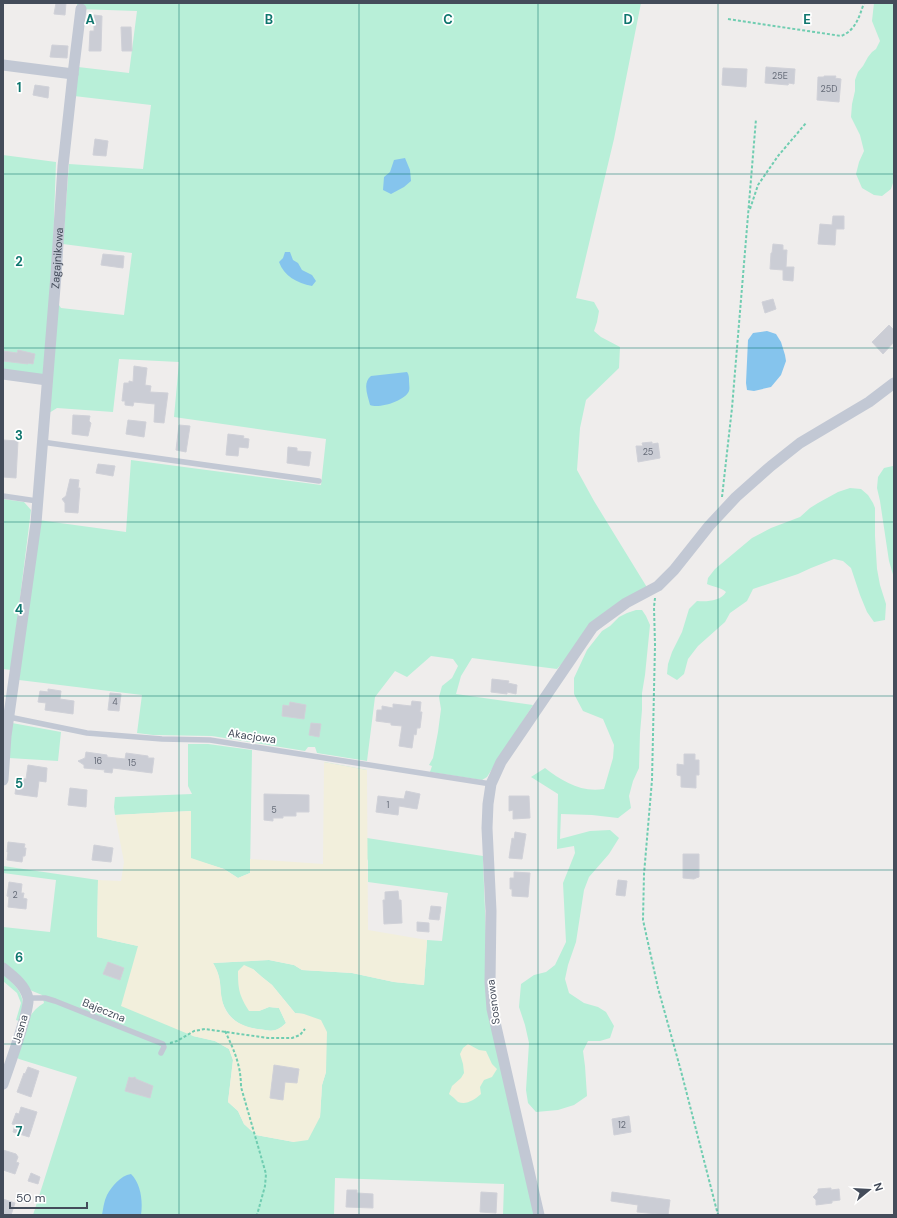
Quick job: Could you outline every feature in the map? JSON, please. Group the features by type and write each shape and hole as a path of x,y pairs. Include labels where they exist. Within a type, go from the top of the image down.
{"street":[{"name":"Zagajnikowa","path":"3,780 4,751 35,531 56,276 63,166 82,9"},
{"path":"3,65 73,74"},
{"path":"3,374 47,380"},
{"name":"Sosnowa","path":"539,1215 492,1009 490,982 491,911 487,828 491,784 501,762 594,627 626,603 658,586 674,570 736,497 800,444 869,402 894,384"},
{"path":"3,968 22,986 27,998"},
{"name":"Jasna","path":"3,1084 25,1016 28,1001 27,998"}],"lane":[{"path":"42,442 319,481"},
{"path":"3,496 37,501"},
{"name":"Akacjowa","path":"9,717 87,733 148,738 210,740 491,784"},
{"name":"Bajeczna","path":"27,998 45,998 55,1001 163,1045"},
{"path":"161,1053 163,1045"}],"path":[{"path":"728,18 841,36 847,34 853,29 864,3"},
{"path":"720,514 732,408 756,119"},
{"path":"749,212 758,185 778,156 806,124"},
{"path":"658,586 654,607 655,645 652,780 644,874 643,920 658,988 718,1215"},
{"path":"163,1045 178,1041 194,1031 205,1029 268,1038 292,1038 300,1035 305,1029"},
{"path":"225,1031 234,1050 241,1073 241,1087 266,1174 265,1186 257,1215"}],"green space":[{"path":"77,3 641,3 614,139 576,298 594,302 599,311 594,331 601,337 620,347 619,368 586,400 580,428 577,470 594,501 648,589 576,648 557,669 472,658 461,676 456,694 533,705 487,777 482,780 430,772 432,766 429,765 433,758 441,709 439,697 442,686 452,678 458,666 453,659 431,656 407,677 395,671 375,697 367,761 317,753 315,747 308,747 305,751 212,736 153,735 137,733 142,695 19,680 38,520 126,532 131,460 321,485 326,439 174,417 179,362 119,359 113,412 57,408 49,413 57,302 61,308 124,315 132,253 63,244 69,164 143,169 151,105 74,96 78,67 129,73 137,11 77,9"},
{"path":"874,3 894,3 894,180 891,189 882,196 874,195 862,188 856,174 864,151 860,135 851,117 855,80 858,72 868,57 876,49 880,41 872,21"},
{"path":"3,155 56,162 52,277 42,384 3,379"},
{"path":"893,466 894,578 889,561 877,488 878,477 884,468"},
{"path":"850,488 861,489 868,495 875,508 877,569 886,604 885,620 874,622 867,612 851,568 843,561 834,559 798,574 753,589 747,601 730,613 725,622 698,646 688,659 684,674 677,680 667,674 668,664 672,652 682,632 689,609 697,601 717,599 726,592 707,584 708,578 715,569 752,538 771,528 800,517 818,503 838,492"},
{"path":"3,499 24,502 31,510 11,670 3,669"},
{"path":"636,610 642,610 650,625 642,693 639,768 633,781 629,796 631,808 618,818 561,814 560,839 590,831 610,830 619,838 609,854 589,877 584,890 576,942 565,979 569,993 584,1003 598,1007 606,1012 614,1026 610,1038 600,1041 588,1041 583,1051 587,1096 574,1105 558,1110 536,1112 528,1103 526,1090 529,1043 519,1007 521,984 534,975 546,972 555,965 566,942 563,883 575,853 574,846 557,849 558,794 531,777 545,768 572,785 580,788 596,790 604,789 613,758 614,745 603,719 583,711 574,694 574,678 587,650 602,631 610,626 619,617"},
{"path":"12,723 61,732 58,761 9,758"},
{"path":"188,744 208,744 252,750 250,873 238,878 224,869 191,859 191,811 115,815 115,797 192,794 188,786"},
{"path":"324,762 367,770 367,838 483,856 486,978 535,1215 503,1215 504,1184 335,1178 334,1215 33,1215 77,1077 16,1057 22,1034 28,1019 38,1007 44,1003 42,995 30,990 3,963 3,927 50,932 56,880 3,873 3,866 98,880 97,937 138,946 193,1036 215,1041 229,1049 233,1060 228,1102 238,1111 244,1124 256,1135 294,1142 320,1117 322,1085 326,1072 304,1014 295,1013 272,985 253,969 259,1011 269,1007 279,1008 286,1023 276,1030 270,1031 240,1024 231,1017 222,1001 219,975 213,963 269,960 294,965 302,970 352,973 394,982 424,985 427,940 442,941 448,893 368,882 368,861"},
{"path":"3,974 16,987 23,1000 23,1007 19,1021 16,1020 21,1003 17,993 3,981"}],"sand":[{"path":"324,762 367,770 368,930 427,940 424,985 394,982 352,973 302,970 294,965 269,960 213,963 219,977 221,996 224,1006 226,1011 234,1020 251,1028 270,1031 276,1030 286,1023 279,1008 269,1007 259,1011 249,1011 241,996 238,983 238,971 244,965 253,969 272,985 295,1013 304,1014 321,1020 327,1032 326,1072 322,1085 320,1117 308,1140 294,1142 256,1135 244,1124 238,1111 228,1102 233,1060 229,1049 215,1041 193,1036 121,1006 138,946 97,937 98,880 121,881 124,862 115,815 191,811 191,858 224,869 238,878 250,873 250,859 323,864"},
{"path":"468,1044 479,1050 486,1051 492,1064 497,1069 492,1077 484,1080 480,1087 481,1094 470,1101 461,1103 449,1094 452,1086 464,1073 460,1054 463,1048"}],"water":[{"path":"405,158 410,170 411,181 404,187 391,194 383,190 384,177 390,172 394,160"},
{"path":"285,252 290,252 293,260 298,263 302,270 312,275 316,281 312,286 296,281 284,271 279,262 283,258"},
{"path":"767,331 776,334 781,342 786,361 781,375 771,387 754,391 747,390 748,340 753,333"},
{"path":"407,372 409,376 409,391 407,395 397,401 385,405 370,405 366,386 368,379 371,376"},
{"path":"131,1174 139,1188 142,1204 141,1215 102,1215 105,1200 111,1188 120,1179"}],"building":[{"path":"56,3 66,3 65,15 54,14"},
{"path":"94,15 102,16 101,51 89,51 90,31 94,31"},
{"path":"121,27 131,27 132,51 122,51"},
{"path":"52,45 68,46 67,58 50,57"},
{"path":"766,67 795,69 794,84 789,83 788,85 765,83"},
{"path":"723,68 747,69 746,87 722,85"},
{"path":"836,76 835,78 841,79 839,102 817,100 818,77"},
{"path":"35,85 49,87 48,98 33,95"},
{"path":"95,139 108,141 106,156 93,155"},
{"path":"833,216 844,216 844,229 836,229 835,245 818,244 820,224 832,225"},
{"path":"773,244 783,245 783,250 787,250 786,267 794,267 793,281 783,280 783,270 770,269"},
{"path":"103,254 124,256 123,268 101,265"},
{"path":"773,299 776,309 765,313 762,302"},
{"path":"889,325 894,330 894,342 883,354 872,342"},
{"path":"18,350 35,354 33,364 3,361 3,351 17,353"},
{"path":"134,366 147,368 145,385 151,386 150,392 168,393 164,423 154,422 155,404 134,402 133,406 125,405 125,401 122,401 124,383 129,383 129,381 133,382"},
{"path":"73,415 90,416 89,421 91,423 88,436 72,434"},
{"path":"128,420 146,422 144,437 126,434"},
{"path":"179,425 190,426 186,452 176,450"},
{"path":"228,434 244,436 243,438 249,439 248,448 239,447 238,456 226,455"},
{"path":"3,440 18,441 16,478 3,477"},
{"path":"652,442 652,444 658,443 660,458 638,462 636,446 643,446 642,443"},
{"path":"288,447 297,448 297,451 311,452 309,466 287,463"},
{"path":"98,464 115,466 113,476 96,473"},
{"path":"70,479 79,480 78,488 80,488 78,513 65,512 65,503 62,499 66,496"},
{"path":"492,679 509,681 508,683 517,685 516,694 507,692 507,694 491,692"},
{"path":"48,689 61,691 60,699 74,701 73,714 45,710 46,703 38,702 40,691 48,692"},
{"path":"110,693 121,694 119,711 108,710"},
{"path":"412,701 421,702 420,712 422,712 420,728 417,728 416,735 414,734 412,748 399,746 402,726 376,721 377,710 382,710 382,706 393,708 393,704 411,706"},
{"path":"290,702 306,705 304,719 282,716 283,705 289,706"},
{"path":"311,723 321,724 319,737 309,735"},
{"path":"86,752 107,755 107,757 125,759 126,753 148,756 148,758 154,758 152,773 113,768 112,773 104,772 105,770 84,768 84,765 78,761 85,758"},
{"path":"684,754 695,754 695,760 699,760 699,775 696,775 696,788 681,787 681,776 677,775 677,764 684,765"},
{"path":"28,765 47,768 46,782 39,781 37,797 15,794 17,778 26,779"},
{"path":"70,788 87,790 86,807 68,805"},
{"path":"406,791 420,794 417,809 399,806 398,815 376,812 378,796 404,799"},
{"path":"264,794 309,795 309,812 296,812 296,816 273,818 273,821 264,820"},
{"path":"509,796 529,796 530,818 513,819 513,810 509,811"},
{"path":"515,832 526,834 522,859 509,858 512,838 514,839"},
{"path":"8,842 25,844 25,856 23,856 22,862 7,860"},
{"path":"94,845 113,848 111,862 92,860"},
{"path":"683,854 699,854 699,877 694,879 683,878"},
{"path":"514,872 530,873 528,897 512,896 512,889 510,889 510,878 514,878"},
{"path":"618,880 627,881 625,896 616,895"},
{"path":"9,882 22,884 21,893 24,893 23,898 27,899 26,909 8,907 9,897 7,896"},
{"path":"398,891 399,900 401,900 402,923 384,924 383,900 385,900 385,892"},
{"path":"431,906 441,907 439,920 429,919"},
{"path":"417,922 429,923 429,932 417,931"},
{"path":"108,962 124,968 120,980 103,974"},
{"path":"274,1065 299,1069 297,1083 285,1082 283,1100 270,1098"},
{"path":"28,1067 39,1071 31,1097 17,1092 24,1073 25,1074"},
{"path":"129,1077 135,1077 136,1079 153,1086 150,1098 125,1091"},
{"path":"21,1107 37,1112 29,1137 13,1132 15,1125 12,1124 16,1113 19,1114"},
{"path":"629,1116 631,1132 614,1135 612,1119"},
{"path":"3,1150 16,1154 18,1157 16,1162 19,1163 15,1174 3,1170"},
{"path":"31,1173 40,1177 38,1184 28,1181"},
{"path":"831,1188 831,1190 839,1189 840,1200 832,1201 832,1203 816,1205 816,1200 813,1197 818,1192 818,1189"},
{"path":"347,1190 357,1190 357,1193 373,1194 373,1208 346,1207"},
{"path":"481,1192 497,1193 496,1213 480,1212"},
{"path":"612,1192 670,1200 668,1215 637,1212 638,1205 611,1201"},
{"path":"3,1199 15,1203 11,1215 3,1215"}]}
